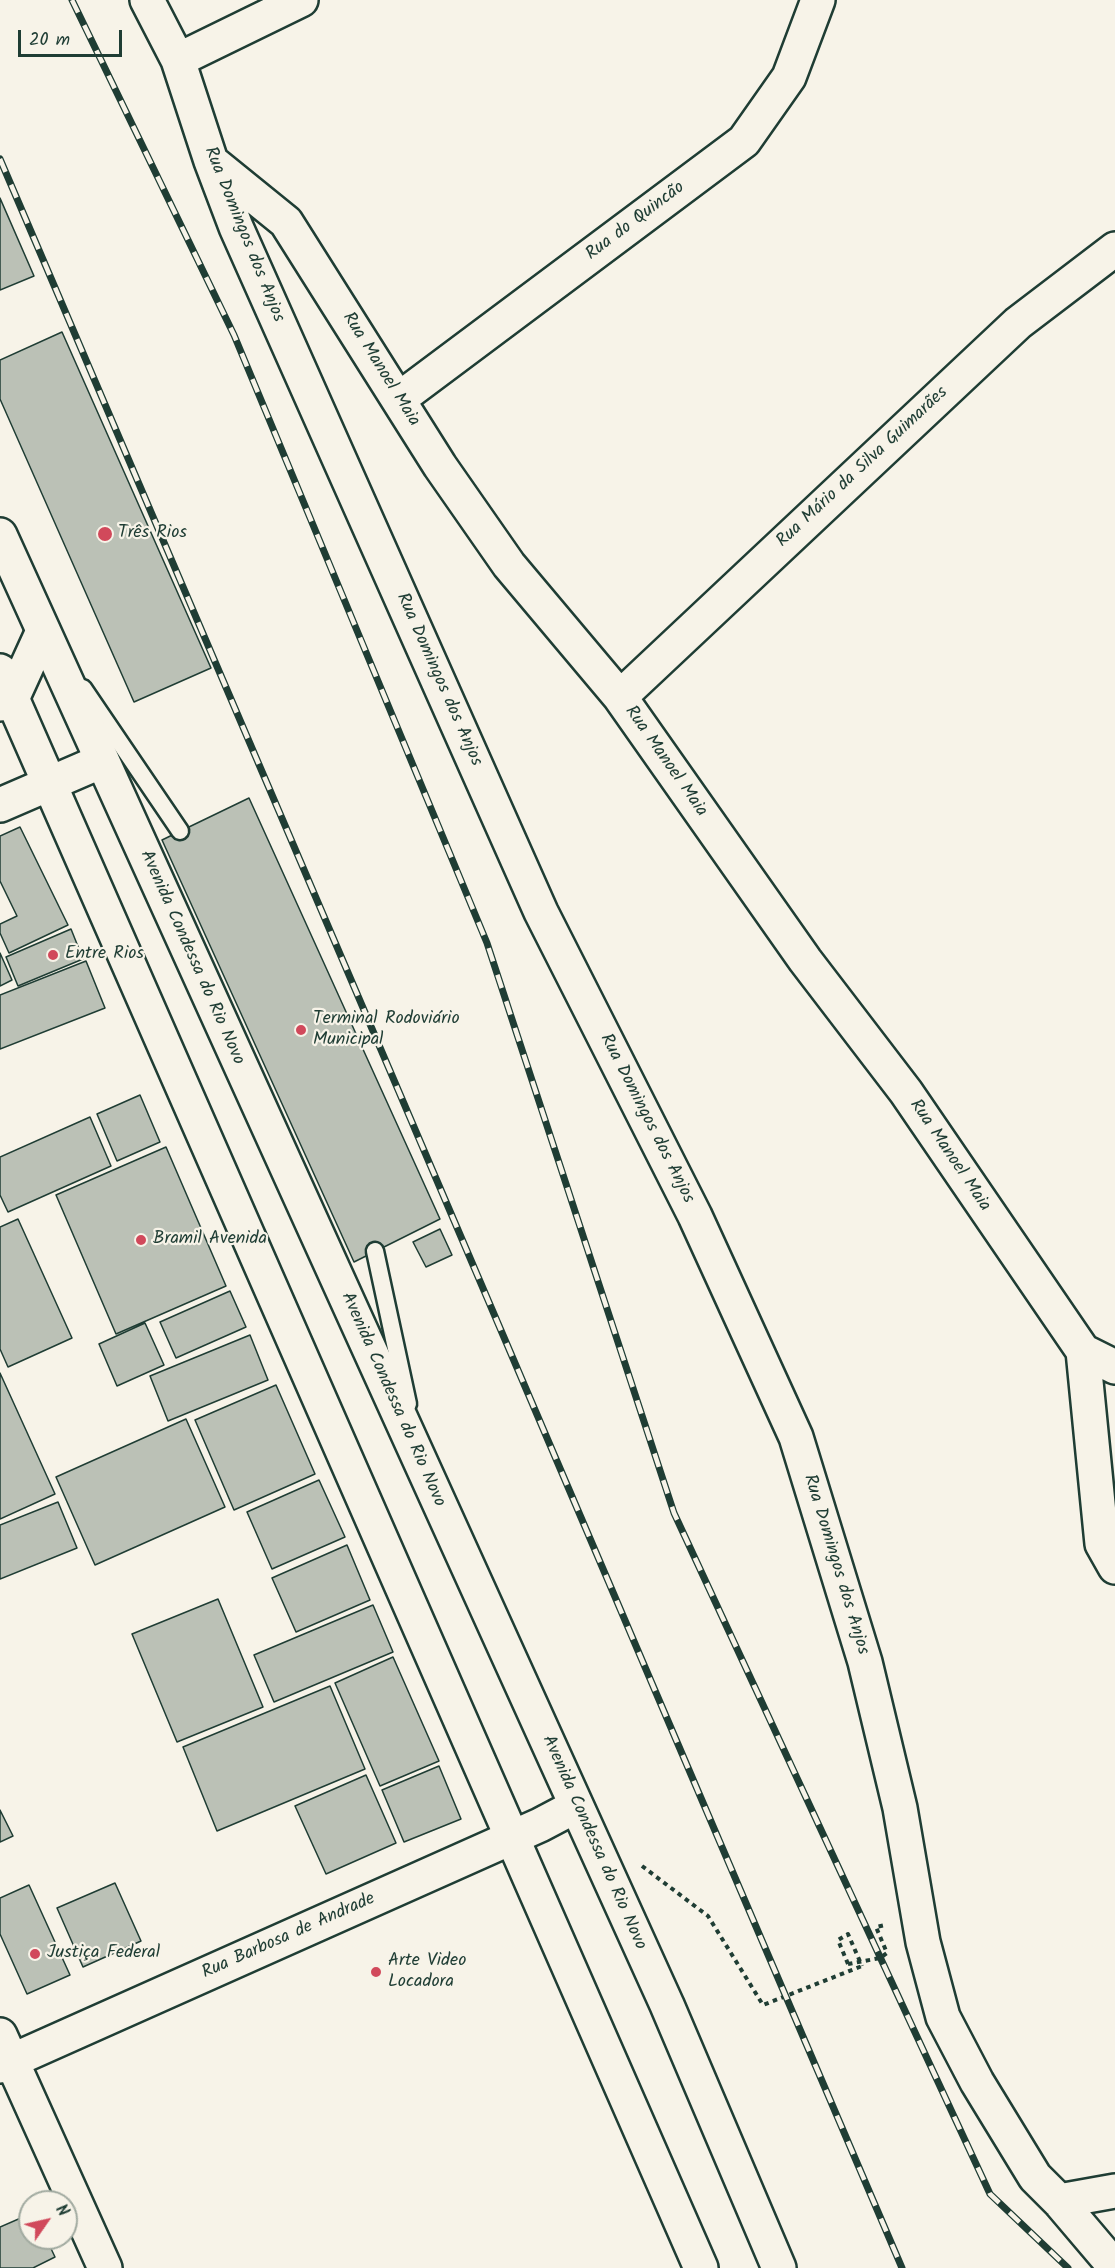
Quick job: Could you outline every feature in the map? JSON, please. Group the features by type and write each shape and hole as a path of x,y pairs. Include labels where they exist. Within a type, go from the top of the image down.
{"street":[{"name":"Rua Domingos dos Anjos","path":"147,0 178,60 211,161 236,227 541,912 695,1216 796,1437 865,1662 900,1808 923,1942 944,2017 976,2082 1035,2177 1059,2201 1115,2267"},
{"path":"178,60 301,0"},
{"name":"Rua do Quincão","path":"399,399 744,141 789,77 818,0"},
{"name":"Rua Manoel Maia","path":"211,161 286,222 440,465 509,565 620,698 805,960 906,1092 1083,1351 1115,1367"},
{"name":"Rua Mário da Silva Guimarães","path":"620,698 1018,323 1115,249"},
{"name":"Avenida Condessa do Rio Novo","path":"0,535 667,2005 779,2268"},
{"path":"41,626 4,691 50,784 701,2268"},
{"path":"0,805 102,761"},
{"path":"1083,1351 1102,1544 1115,1566"},
{"name":"Rua Barbosa de Andrade","path":"4,2054 512,1838 576,1806"},
{"path":"4,2054 105,2268"},
{"path":"1059,2201 1115,2191"}],"lane":[{"path":"41,626 180,831"},
{"path":"375,1251 420,1461"}],"path":[{"path":"641,1865 708,1916 763,2006 862,1966 848,1934 838,1940 848,1964 880,1958 887,1953"}],"building":[{"path":"0,198 34,276 0,290"},
{"name":"Três Rios","path":"62,332 211,668 134,702 0,399 0,360"},
{"name":"Terminal Rodoviário Municipal","path":"249,798 440,1219 354,1262 162,840"},
{"path":"20,827 68,925 9,953 0,933 0,924 17,916 0,881 0,836"},
{"path":"71,929 83,959 18,986 6,957"},
{"path":"0,953 12,980 0,986"},
{"path":"86,961 105,1008 0,1049 0,995"},
{"path":"140,1095 160,1142 117,1161 97,1114"},
{"path":"90,1117 111,1166 8,1212 0,1195 0,1157"},
{"name":"Bramil Avenida","path":"166,1147 226,1286 116,1334 56,1195"},
{"path":"18,1219 72,1338 8,1367 0,1349 0,1227"},
{"path":"440,1229 452,1255 426,1267 413,1242"},
{"path":"230,1291 246,1327 176,1358 160,1322"},
{"path":"145,1323 164,1365 117,1386 99,1344"},
{"path":"250,1335 268,1380 168,1421 150,1376"},
{"path":"0,1373 55,1494 0,1519"},
{"path":"276,1385 315,1474 234,1510 195,1420"},
{"path":"186,1419 225,1507 95,1565 56,1477"},
{"path":"319,1480 345,1537 272,1569 247,1512"},
{"path":"58,1502 77,1548 0,1579 0,1525"},
{"path":"347,1545 370,1600 296,1632 272,1578"},
{"path":"218,1599 263,1707 177,1742 132,1634"},
{"path":"373,1605 393,1652 274,1702 254,1655"},
{"path":"393,1657 439,1761 380,1786 335,1683"},
{"path":"330,1686 365,1769 217,1831 183,1747"},
{"path":"439,1766 461,1819 404,1842 382,1790"},
{"path":"366,1775 396,1843 326,1874 295,1806"},
{"path":"0,1810 13,1836 0,1842"},
{"path":"115,1883 141,1941 83,1967 57,1908"},
{"name":"Justiça Federal","path":"29,1885 70,1975 27,1994 0,1934 0,1898"},
{"path":"18,2219 18,2250 52,2250 55,2257 33,2268 0,2268 0,2227"}],"railway":[{"path":"72,0 234,335 487,943 674,1513 990,2194 1068,2268"},
{"path":"0,159 902,2268"}],"place":[{"name":"Três Rios","path":"105,534"},
{"name":"Entre Rios","path":"53,955"},
{"name":"Terminal Rodoviário Municipal","path":"301,1030"},
{"name":"Bramil Avenida","path":"141,1240"},
{"name":"Justiça Federal","path":"35,1954"},
{"name":"Arte Video Locadora","path":"376,1972"}]}
